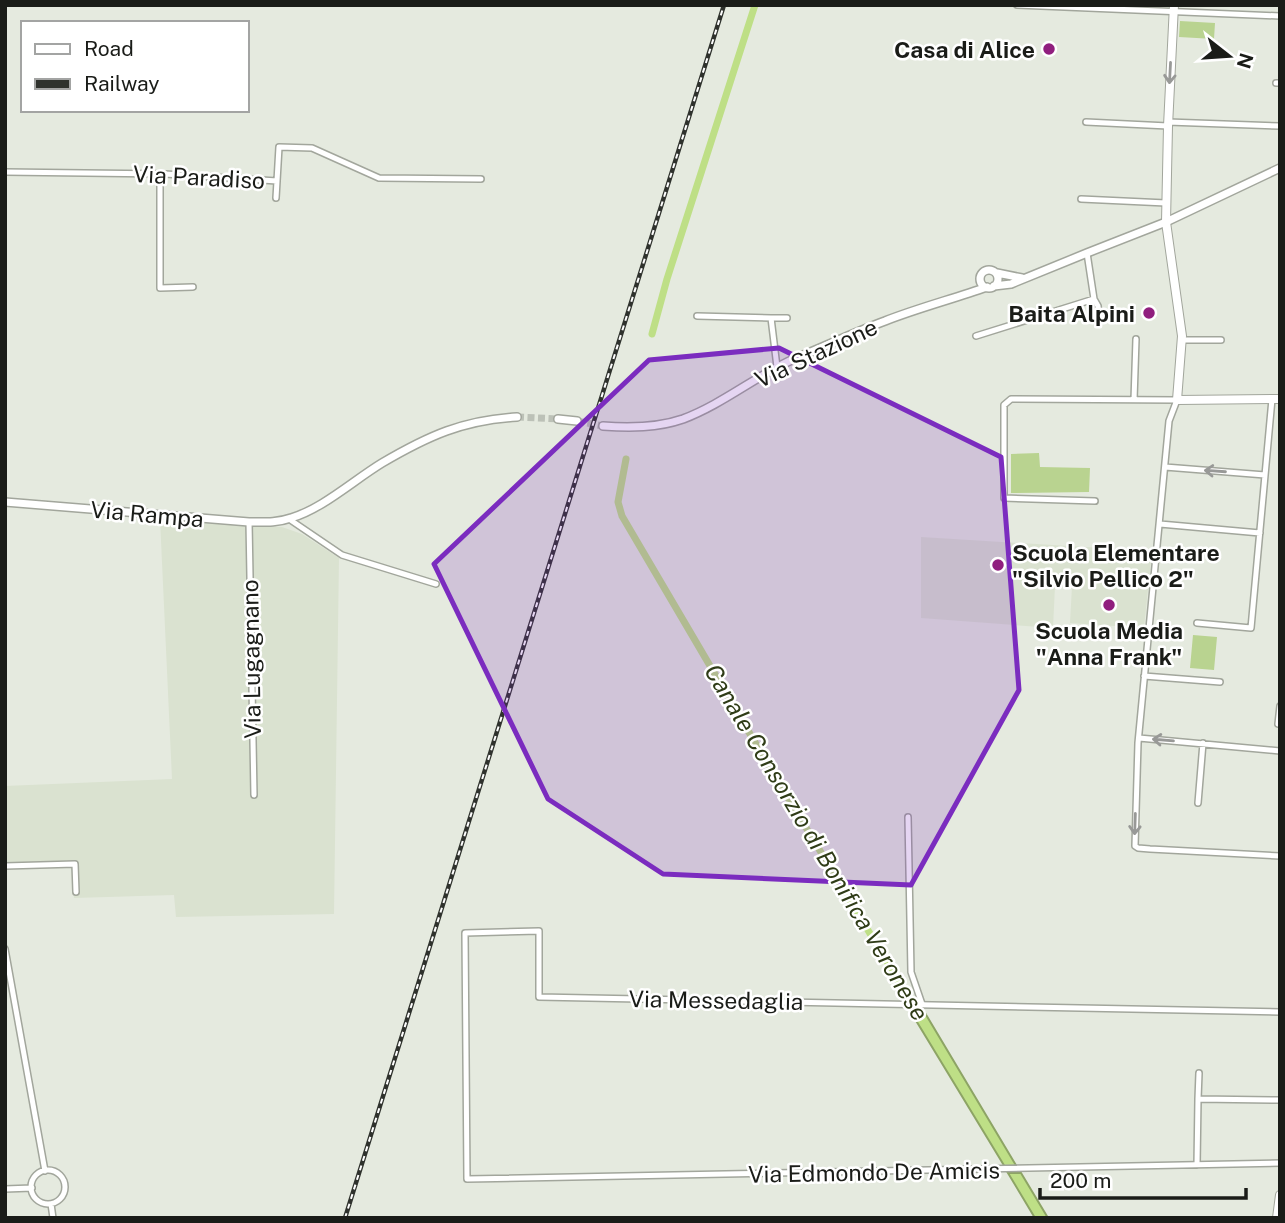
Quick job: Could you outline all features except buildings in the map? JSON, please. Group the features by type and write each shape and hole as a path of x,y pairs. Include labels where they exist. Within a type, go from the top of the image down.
{"main road":[{"path":"1173,8 1166,222 1182,340 1177,400 1276,399"},
{"path":"1277,1218 1280,1195"}],"street":[{"path":"1017,5 1173,8 1280,16"},
{"path":"1249,14 1250,5"},
{"path":"1086,122 1280,126"},
{"name":"Via Paradiso","path":"5,172 160,174 277,180 279,147 312,149 379,178 481,179"},
{"name":"Via Stazione","path":"603,426 639,427 682,419 708,408 777,368 885,321 991,287 1011,285 1166,222 1280,167"},
{"path":"160,174 160,288 193,288"},
{"path":"276,198 277,180"},
{"path":"1081,199 1166,203"},
{"path":"1087,253 1099,316"},
{"name":"Via Stazione","path":"956,298 973,286 983,272 988,270 1011,277 1026,278"},
{"path":"980,278 982,284 991,287 998,279 997,273"},
{"path":"976,336 1094,299"},
{"path":"697,316 787,318"},
{"path":"771,318 777,368"},
{"path":"1135,400 1136,339"},
{"path":"1182,340 1221,340"},
{"path":"1095,501 1004,498 1004,405 1011,399 1177,400 1169,421 1144,676 1135,846 1280,856"},
{"path":"1197,623 1251,628 1265,475 1276,399"},
{"name":"Via Rampa","path":"5,502 248,522 289,519 307,512 382,463 440,432 481,420 517,417"},
{"path":"558,419 577,422"},
{"path":"1165,467 1265,475"},
{"path":"289,519 342,555 436,584"},
{"name":"Via Lugagnano","path":"248,522 254,795"},
{"path":"1160,524 1260,533"},
{"path":"1144,676 1220,682"},
{"path":"1280,706 1280,724"},
{"path":"1139,738 1280,751"},
{"path":"1198,803 1203,743"},
{"path":"908,817 911,972 922,1004"},
{"path":"5,866 75,864 76,892"},
{"name":"Via Messedaglia","path":"467,1179 465,933 539,931 539,997 1280,1012"},
{"path":"5,948 45,1171"},
{"path":"1197,1165 1199,1073"},
{"path":"1198,1099 1280,1100"},
{"name":"Via Edmondo De Amicis","path":"467,1179 1280,1163"},
{"path":"45,1171 57,1173 64,1182 61,1199 51,1204 36,1199 32,1188 37,1175 45,1171"},
{"path":"5,1189 32,1188"},
{"path":"51,1204 53,1218"}],"highlighted area":[{"path":"779,348 1001,457 1019,690 911,885 663,874 548,799 434,564 649,360"}],"shaded area":[{"path":"1180,21 1215,23 1214,39 1179,37"},
{"path":"1039,453 1040,467 1090,468 1089,492 1011,493 1011,454"},
{"path":"160,519 282,527 302,534 339,558 334,914 176,917 174,895 74,898 72,867 5,869 5,786 172,779"},
{"path":"921,537 1152,551 1144,628 1070,623 1072,586 1055,586 1053,628 921,618"},
{"path":"1193,635 1217,637 1214,670 1190,668"},
{"path":"922,1008 1017,1167 1005,1167 909,1009"},
{"path":"1008,1173 1021,1173 1048,1218 1035,1218"}],"waterway":[{"name":"Canale Consorzio di Bonifica Veronese","path":"652,334 667,279 755,5"},
{"name":"Canale Consorzio di Bonifica Veronese","path":"626,459 618,502 622,516 915,1008"}],"tunnel":[{"path":"517,417 558,419"},
{"path":"577,421 603,426"}],"railway":[{"path":"345,1218 724,5"}],"place":[{"name":"Casa di Alice","path":"1049,49"},
{"name":"Baita Alpini","path":"1149,313"},
{"name":"Scuola Elementare \"Silvio Pellico 2\"","path":"998,565"},
{"name":"Scuola Media \"Anna Frank\"","path":"1109,605"}]}
